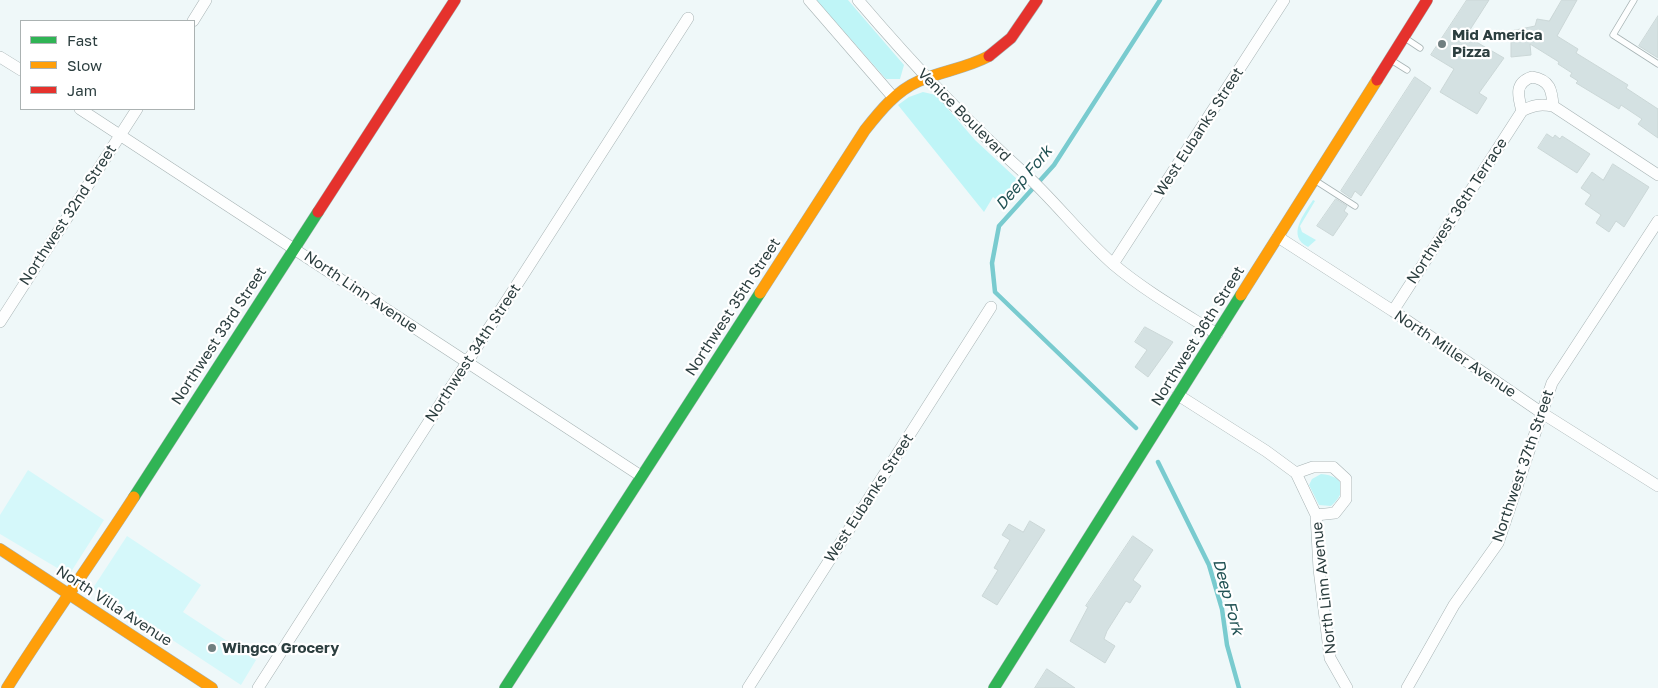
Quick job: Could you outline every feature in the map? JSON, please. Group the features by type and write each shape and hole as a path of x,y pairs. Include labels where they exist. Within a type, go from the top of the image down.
{"street":[{"path":"194,20 206,0"},
{"name":"Northwest 33rd Street","path":"7,688 54,613 84,574 455,0"},
{"path":"809,0 892,97"},
{"name":"Venice Boulevard","path":"858,0 927,78 978,131 1024,172 1113,264 1137,282 1217,334"},
{"name":"Northwest 35th Street","path":"505,688 865,130 892,97 927,78 980,61 1000,49 1016,32 1037,0"},
{"name":"West Eubanks Street","path":"1113,264 1284,0"},
{"name":"Northwest 36th Street","path":"994,688 1427,0"},
{"name":"Northwest 34th Street","path":"258,688 688,18"},
{"path":"0,56 20,69"},
{"path":"1553,106 1552,92 1547,83 1541,78 1532,77 1520,85 1517,92 1522,111 1540,104 1553,106 1658,175"},
{"name":"North Linn Avenue","path":"82,110 294,247 641,476"},
{"name":"Northwest 32nd Street","path":"0,322 136,110"},
{"name":"Northwest 36th Terrace","path":"1393,311 1522,111"},
{"name":"Northwest 37th Street","path":"1407,688 1454,605 1498,543 1552,383 1658,220"},
{"name":"North Miller Avenue","path":"1278,237 1393,311 1542,413 1658,486"},
{"name":"West Eubanks Street","path":"748,688 991,307"},
{"name":"North Linn Avenue","path":"1178,395 1266,451 1296,473 1316,515 1330,658 1347,688"},
{"name":"North Linn Avenue","path":"1296,473 1313,467 1333,467 1346,479 1346,499 1335,513 1316,515"},
{"name":"North Villa Avenue","path":"0,549 212,688"}],"lane":[{"path":"1634,0 1613,35 1658,64"},
{"path":"1404,37 1420,48"},
{"path":"1390,59 1406,70"},
{"path":"1314,180 1354,206"}],"shaded area":[{"path":"816,0 848,0 904,65 900,79 886,79"},
{"path":"923,92 936,95 975,140 1018,180 998,201 993,197 984,212 898,105 909,97"},
{"path":"1313,200 1315,201 1300,226 1302,232 1316,240 1308,247 1298,237 1298,231 1302,218"},
{"path":"28,470 104,520 69,575 0,534 0,515"},
{"path":"1321,474 1335,478 1341,485 1340,495 1331,506 1319,505 1309,485 1312,479"},
{"path":"127,536 201,585 183,612 256,660 241,685 93,588"}],"building":[{"path":"1467,0 1489,0 1466,36 1504,58 1479,93 1487,98 1477,114 1440,92 1454,69 1431,55"},
{"path":"1562,0 1577,0 1557,36 1578,49 1576,53 1628,85 1626,88 1658,109 1658,138 1638,124 1642,119 1621,105 1619,109 1576,83 1578,81 1570,76 1572,73 1558,64 1559,62 1530,44 1531,55 1511,57 1511,31 1535,26 1537,19 1549,21"},
{"path":"1658,16 1658,58 1639,46"},
{"path":"1415,77 1431,88 1361,196 1355,191 1351,198 1341,191"},
{"path":"1547,134 1553,138 1555,135 1560,139 1562,136 1590,154 1577,173 1538,148"},
{"path":"1613,164 1649,187 1624,227 1616,221 1609,232 1596,223 1601,215 1585,204 1591,195 1581,188 1592,172 1603,180"},
{"path":"1336,199 1347,206 1344,211 1348,214 1333,236 1317,226"},
{"path":"1145,327 1173,342 1148,377 1135,367 1147,350 1135,342"},
{"path":"1030,521 1045,530 997,605 982,596 998,570 994,568 1010,540 1002,535 1009,524 1023,532"},
{"path":"1133,536 1153,550 1133,580 1141,586 1130,603 1126,601 1107,631 1104,639 1115,646 1105,663 1070,641 1088,607 1086,606"},
{"path":"1047,669 1075,688 1035,688"}],"waterway":[{"name":"Deep Fork","path":"1136,428 995,292 992,263 999,226 1054,165 1160,0"},
{"name":"Deep Fork","path":"1158,462 1209,565 1222,609 1227,645 1239,688"}],"traffic: fast":[{"path":"134,497 318,212"},
{"path":"505,688 760,293"},
{"path":"994,688 1241,295"}],"traffic: slow":[{"path":"760,293 865,130 889,102 903,90 919,81 972,64 989,56"},
{"path":"1241,295 1377,80"},
{"path":"7,688 134,497"},
{"path":"0,549 212,688"}],"traffic: jam":[{"path":"318,212 455,0"},
{"path":"989,56 1011,38 1037,0"},
{"path":"1377,80 1427,0"}],"place":[{"name":"Mid America Pizza","path":"1442,44"},
{"name":"Wingco Grocery","path":"212,648"}]}
